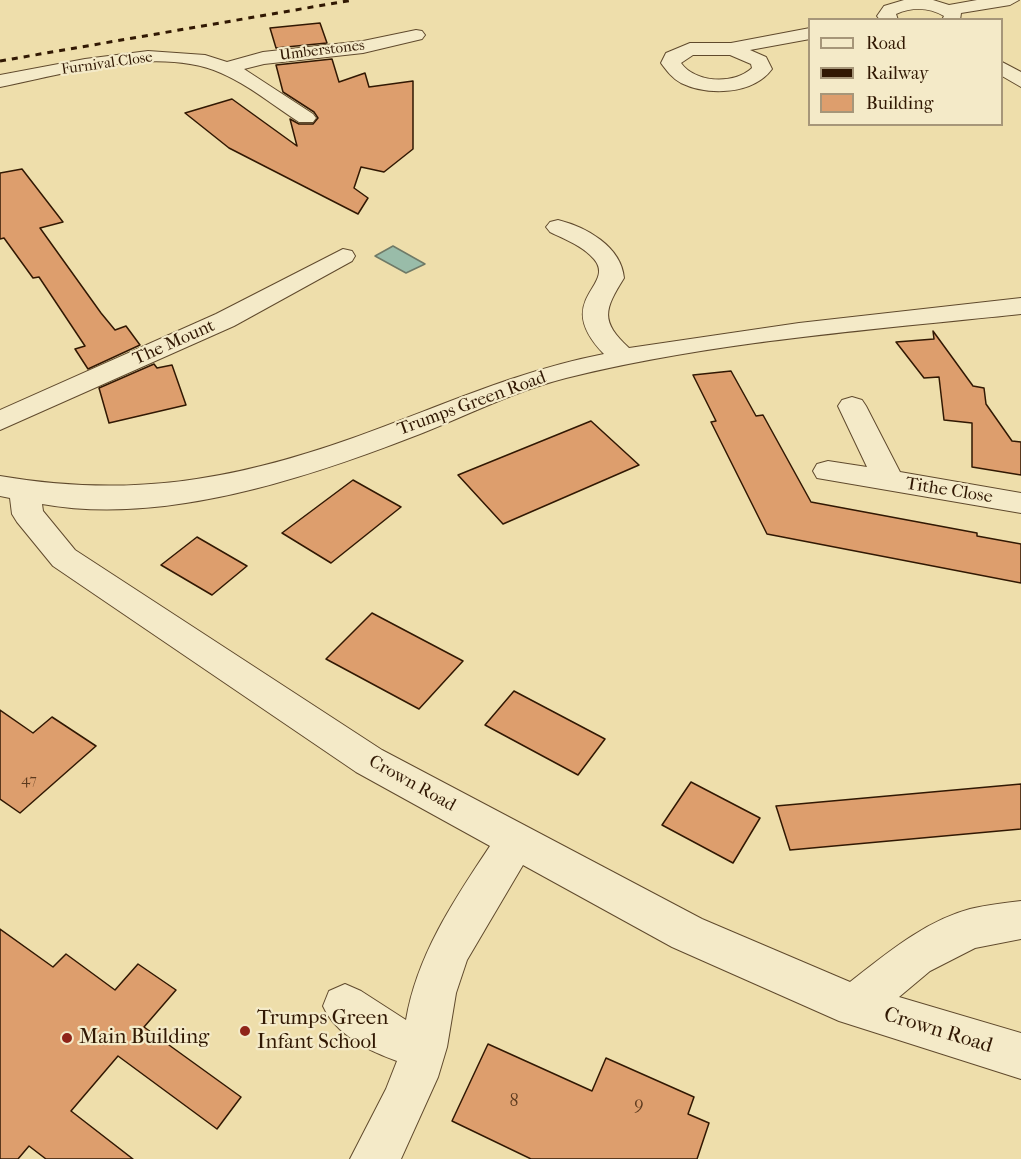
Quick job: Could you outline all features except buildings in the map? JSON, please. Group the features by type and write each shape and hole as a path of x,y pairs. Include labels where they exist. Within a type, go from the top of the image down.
{"street":[{"path":"888,18 886,13 904,6 924,5 950,15 1010,0"},
{"path":"733,49 751,43 808,33"},
{"name":"Umberstones","path":"227,68 263,58 363,47 416,35"},
{"name":"Furnival Close","path":"0,81 148,56 186,57 227,68 306,118"},
{"path":"1003,69 1021,81"},
{"path":"558,226 597,249 609,260 613,269 612,278 595,306 595,317 599,332 624,358"},
{"name":"The Mount","path":"0,421 225,320 343,256"},
{"name":"Trumps Green Road","path":"12,489 109,498 166,495 277,472 357,447 529,380 624,358 772,333 1021,306"},
{"name":"Tithe Close","path":"852,406 889,480 1021,502"},
{"path":"828,471 889,480"},
{"name":"Crown Road","path":"12,489 28,514 64,558 369,761 687,933 855,1006 1021,1056"},
{"path":"374,1159 400,1116 423,1048 434,993 452,948 467,916 516,841"},
{"name":"Crown Road","path":"855,1006 915,957 960,933 969,929 1021,920"},
{"path":"345,1006 389,1036 423,1048"}],"shaded area":[{"path":"393,246 425,264 406,273 375,256"}],"railway":[{"path":"0,61 353,0"}],"place":[{"name":"Trumps Green Infant School","path":"245,1031"},
{"name":"Main Building","path":"67,1038"}]}
